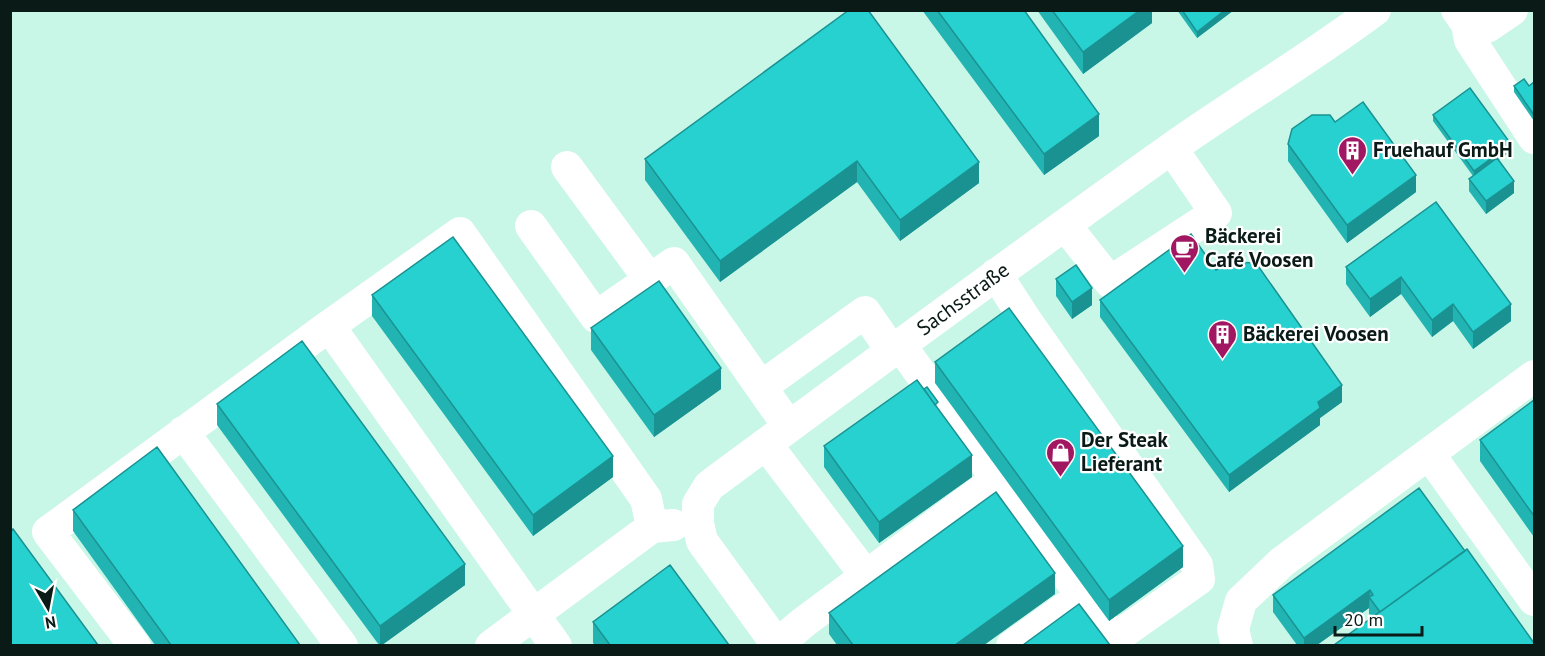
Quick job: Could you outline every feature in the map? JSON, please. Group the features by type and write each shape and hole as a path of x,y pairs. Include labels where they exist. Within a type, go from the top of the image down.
{"street":[{"name":"Sachsstraße","path":"698,523 698,504 709,486 996,274 1172,149 1375,10"},
{"path":"1462,17 1486,27 1512,10"},
{"path":"1462,17 1470,39 1534,138"},
{"path":"1065,225 1110,282 1216,213 1172,149"},
{"path":"567,167 650,280"},
{"path":"531,226 597,317 674,263 761,387 777,436 866,576"},
{"path":"135,645 48,532 328,326 460,233 646,500 652,527"},
{"path":"761,387 865,312 896,348 997,478 1114,639 1198,579 1197,565 996,274"},
{"path":"328,326 556,645"},
{"path":"1237,645 1233,629 1241,601 1282,562 1534,376"},
{"path":"183,432 342,645"},
{"path":"1429,454 1534,600"},
{"path":"491,645 652,527 698,523 702,541 778,645 804,622 997,478"},
{"path":"1012,645 1082,596"}],"building":[{"path":"849,10 868,10 979,162 900,220 857,161 720,261 645,159"},
{"path":"937,10 1024,10 1099,114 1044,154"},
{"path":"1052,10 1140,10 1083,52"},
{"path":"1182,10 1225,10 1197,32"},
{"path":"1524,79 1529,86 1534,82 1534,115 1514,86"},
{"path":"1470,88 1511,144 1474,171 1433,115"},
{"name":"Fruehauf GmbH","path":"1363,102 1416,175 1347,225 1288,144 1292,129 1312,115 1330,115 1335,122"},
{"path":"1497,158 1514,181 1486,201 1469,179"},
{"path":"1436,202 1511,304 1473,332 1453,304 1432,320 1401,277 1370,299 1346,267"},
{"name":"Bäckerei Voosen","path":"1191,234 1216,270 1232,262 1256,263 1342,385 1318,402 1320,408 1229,475 1100,300"},
{"path":"453,237 613,456 533,515 372,295"},
{"path":"1076,265 1092,288 1072,302 1056,279"},
{"path":"659,281 721,368 654,415 591,328"},
{"name":"Der Steak Lieferant","path":"1009,308 1183,546 1109,600 935,362"},
{"path":"302,341 465,564 380,626 217,404"},
{"path":"917,380 972,455 879,522 824,446"},
{"path":"927,387 938,402 935,405 924,389"},
{"path":"1534,400 1534,516 1480,440"},
{"path":"157,447 300,645 171,645 73,510"},
{"path":"1419,488 1465,551 1380,612 1369,597 1373,595 1370,590 1304,638 1273,595"},
{"path":"996,492 1055,573 955,645 853,645 829,613"},
{"path":"13,529 98,645 10,645 10,532"},
{"path":"1467,549 1534,645 1334,645"},
{"path":"670,565 729,645 610,645 593,622"},
{"path":"1079,604 1110,645 1023,645"}],"place":[{"name":"Fruehauf GmbH","path":"1352,176"},
{"name":"Bäckerei Café Voosen","path":"1184,274"},
{"name":"Bäckerei Voosen","path":"1222,360"},
{"name":"Der Steak Lieferant","path":"1060,478"}]}
